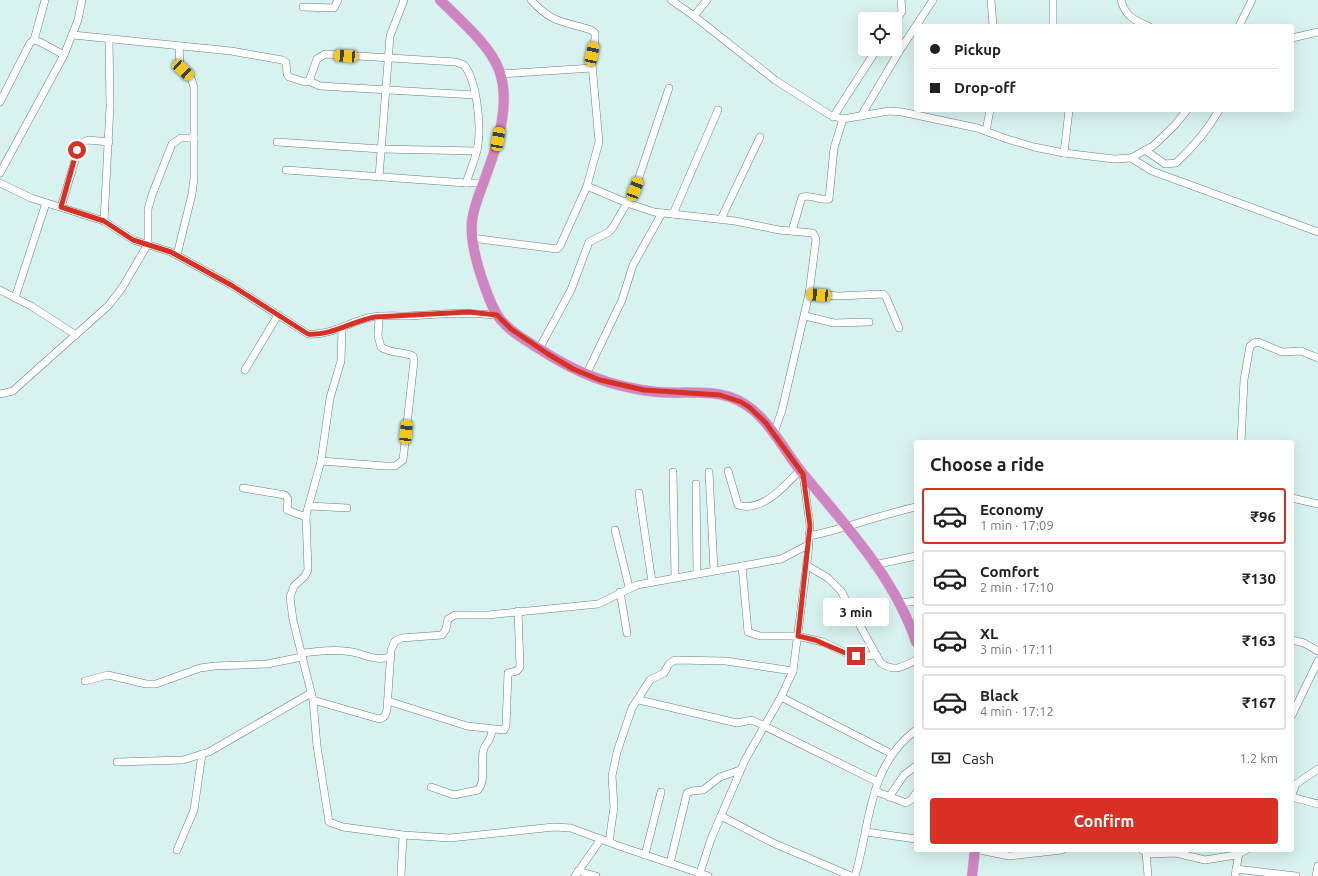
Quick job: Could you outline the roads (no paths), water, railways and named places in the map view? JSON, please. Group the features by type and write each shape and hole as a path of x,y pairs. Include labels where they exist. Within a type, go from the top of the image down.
{"highway":[{"path":"440,0 490,55 500,74 503,91 501,122 494,152 472,219 472,238 482,277 497,315 511,329 539,349 586,375 615,384 644,390 720,395 741,402 758,414 774,433 801,472 847,526 900,603 914,637"},
{"path":"972,876 975,852"}],"street":[{"path":"0,102 30,42 34,40 45,0"},
{"path":"0,173 64,55 73,35 82,0"},
{"path":"303,7 334,8 338,0"},
{"path":"379,177 388,58 393,25 404,0"},
{"path":"472,238 557,249 560,246 588,186 599,142 592,68 594,33 591,30 555,20 543,13 531,0"},
{"path":"671,0 694,16 757,67 833,117 843,119 889,111 902,112 977,128 1007,140 1064,153 1100,159 1131,158 1145,150 1174,125 1185,112"},
{"path":"694,16 707,0"},
{"path":"901,12 902,0"},
{"path":"917,24 933,0"},
{"path":"991,0 993,24"},
{"path":"1053,0 1053,24"},
{"path":"1121,0 1128,15 1135,21 1143,24"},
{"path":"1240,24 1252,0"},
{"path":"861,116 914,29"},
{"path":"1294,38 1318,32"},
{"path":"73,35 243,53 282,60 286,62 287,74 289,77 305,82 310,80 320,86 385,91 475,95"},
{"path":"104,221 109,142 109,39"},
{"path":"34,40 64,55"},
{"path":"177,255 192,194 194,138 194,82 180,67 179,46"},
{"path":"310,80 317,59 325,54 456,62 464,65 470,75 475,95 479,131 477,151 466,183"},
{"path":"833,117 872,56"},
{"path":"500,74 592,68"},
{"path":"0,82 8,85"},
{"path":"539,349 571,290 589,242 609,232 638,179 669,88"},
{"path":"673,214 718,110"},
{"path":"986,131 990,112"},
{"path":"1064,153 1068,112"},
{"path":"1145,150 1165,164 1176,163 1193,147 1212,123 1218,112"},
{"path":"792,231 802,197 810,196 824,200 829,199 834,148 843,119"},
{"path":"721,219 760,137"},
{"path":"0,394 13,390 76,335 115,298 148,244 148,209 157,180 172,144 181,138 194,138"},
{"path":"61,207 80,144 88,140 109,142"},
{"path":"277,142 381,149 477,151"},
{"path":"1131,158 1163,176 1318,232"},
{"path":"286,170 484,183"},
{"path":"0,183 23,195 104,221 133,240 177,255 231,285 308,334 320,334 342,328 360,319 379,316 469,312 497,315"},
{"path":"588,186 626,203 662,213 721,219 792,231 810,232 816,235 805,316 782,410 774,433"},
{"path":"15,298 46,203"},
{"path":"586,375 622,300 633,265 662,213"},
{"path":"0,290 76,335"},
{"path":"809,294 839,296 883,294 886,297 899,328"},
{"path":"245,370 278,315"},
{"path":"321,462 395,466 403,460 414,361 413,356 408,354 381,348 378,336 379,316"},
{"path":"805,316 834,323 869,322"},
{"path":"342,328 341,362 330,398 321,462 306,517 308,570 305,576 294,586 290,597 312,697 317,746 329,822 343,827 403,835 450,838 554,828 571,828 700,875 708,876"},
{"path":"1241,440 1244,380 1250,346 1258,342 1282,352 1301,351 1318,358"},
{"path":"728,471 735,500 738,505 743,507 772,497 801,472"},
{"path":"673,472 675,577"},
{"path":"709,472 714,570"},
{"path":"700,875 711,839 740,770 781,697 793,671 809,536 809,520 801,472"},
{"path":"696,484 697,573"},
{"path":"243,488 288,496 287,510 306,517"},
{"path":"639,493 652,582"},
{"path":"1294,498 1318,504"},
{"path":"308,506 347,508"},
{"path":"809,536 836,531 889,513 914,507"},
{"path":"615,530 629,588"},
{"path":"117,762 183,760 202,754 312,697 379,719 386,715 392,645 395,641 401,638 442,635 445,633 448,618 451,616 488,615 598,604 629,588 675,577 781,559 808,545"},
{"path":"874,565 914,556"},
{"path":"806,565 828,578 841,591 880,662 890,668 903,667 914,661"},
{"path":"742,566 748,632 760,636 798,636 823,642 850,655 877,656"},
{"path":"620,592 627,633"},
{"path":"900,603 914,601"},
{"path":"388,701 462,725 501,730 506,726 508,673 517,671 520,666 518,611"},
{"path":"1294,641 1312,646 1318,651"},
{"path":"85,681 108,675 146,684 156,684 200,668 267,664 302,655 343,650 361,653 373,659 391,657"},
{"path":"609,842 614,807 613,769 630,714 650,680 664,673 672,661 726,661 764,668 793,671"},
{"path":"1294,711 1318,661"},
{"path":"781,697 892,754"},
{"path":"639,700 737,723 752,720 878,782"},
{"path":"431,787 454,795 478,790 482,780 484,748 490,740 492,730"},
{"path":"855,876 866,832 870,806 878,782 892,754 905,739 914,732"},
{"path":"177,850 194,810 202,754"},
{"path":"889,797 904,775 914,768"},
{"path":"1294,789 1296,784 1318,769"},
{"path":"670,863 687,793 703,790 720,777 740,770"},
{"path":"875,791 906,803 914,796"},
{"path":"645,855 661,792"},
{"path":"1294,798 1318,804"},
{"path":"721,816 773,843 852,876"},
{"path":"866,832 914,839"},
{"path":"401,876 403,835"},
{"path":"596,876 577,874 601,839"},
{"path":"990,852 1009,856 1020,856 1048,852"},
{"path":"1144,852 1148,876"},
{"path":"1149,852 1159,854 1176,853 1205,860 1242,852 1236,872 1296,876"},
{"path":"1316,876 1318,866"}]}
